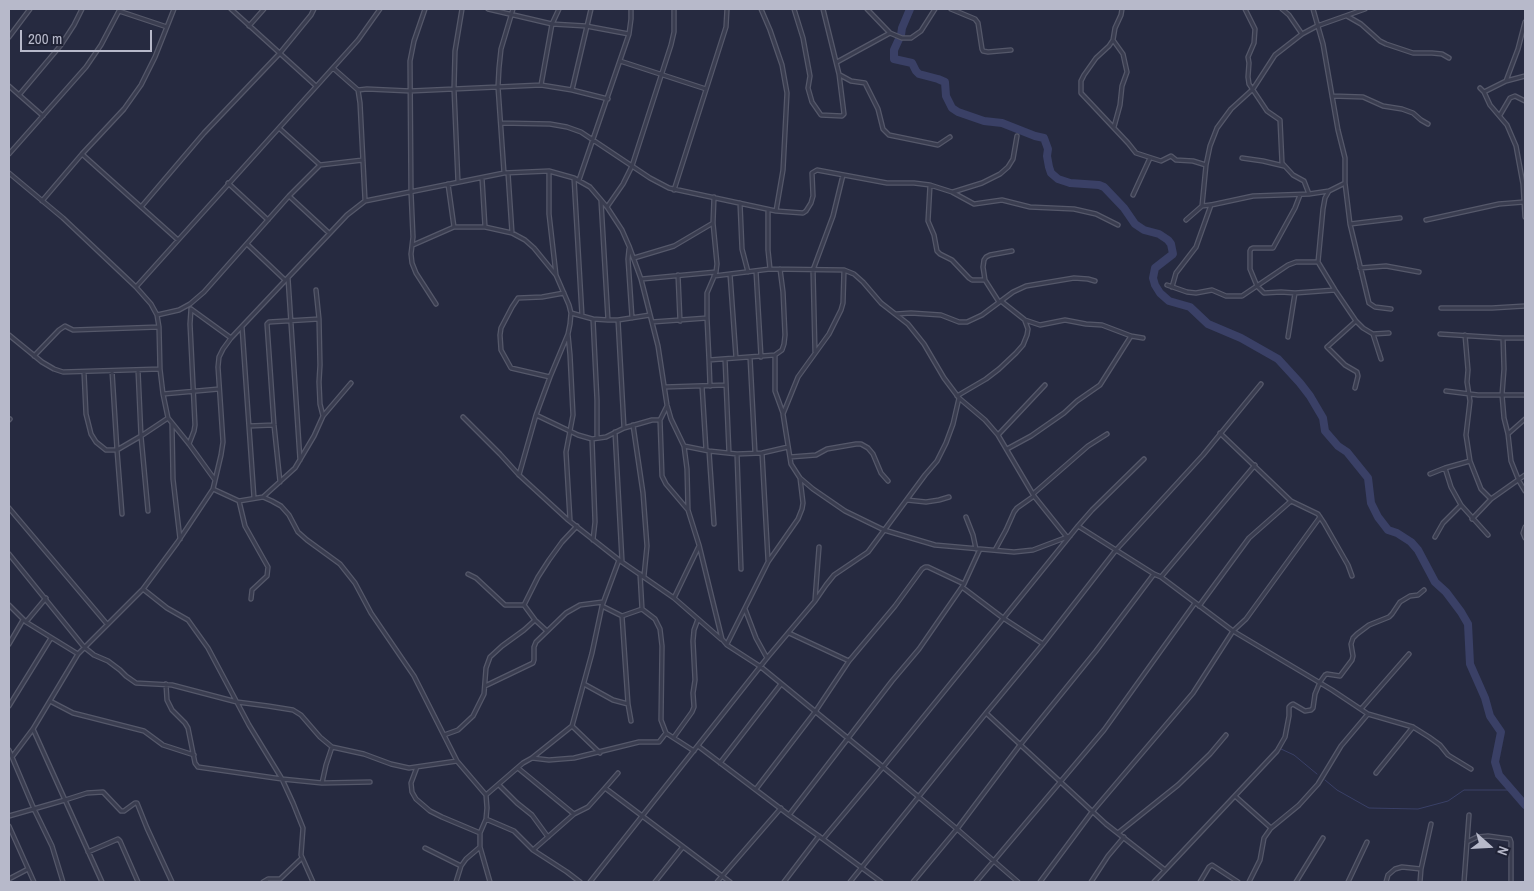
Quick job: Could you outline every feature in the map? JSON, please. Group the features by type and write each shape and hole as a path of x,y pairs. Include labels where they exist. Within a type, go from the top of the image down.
{"street":[{"path":"9,37 30,9"},
{"path":"19,94 61,44 82,9"},
{"path":"42,201 124,109 141,85 156,57 174,9"},
{"path":"231,9 316,86"},
{"path":"248,26 264,9"},
{"path":"141,207 204,133 280,53 314,9"},
{"path":"136,287 358,40 380,9"},
{"path":"425,9 414,41 410,61 413,245 411,254 412,264 416,273 436,304"},
{"path":"458,182 454,89 455,51 462,9"},
{"path":"488,9 552,24 586,26 629,34"},
{"path":"512,233 500,123 498,68 501,49 513,9"},
{"path":"541,86 552,24 559,9"},
{"path":"572,90 591,9"},
{"path":"579,180 629,34 631,9"},
{"path":"607,207 624,184 632,166 674,32 674,9"},
{"path":"674,190 726,27 727,9"},
{"path":"760,9 770,30 782,65 787,93 783,170 776,210"},
{"path":"794,9 804,38 810,76 809,94 819,113 824,116 842,116 844,114 837,62 823,9"},
{"path":"867,9 890,33 900,37 911,38 917,35 935,9"},
{"path":"951,9 975,19 978,23 983,51 1011,50"},
{"path":"1122,9 1113,40 1096,58 1084,75 1080,90 1136,153 1161,161 1171,156 1176,160 1206,165"},
{"path":"1245,9 1255,29 1254,43 1248,57 1248,77 1267,111 1280,120 1281,158 1293,175 1304,181 1309,194"},
{"path":"1282,9 1289,15 1302,34"},
{"path":"1313,9 1323,44 1345,158 1345,183 1350,224 1369,303 1375,307 1391,309"},
{"path":"1202,206 1206,165 1210,146 1217,128 1231,109 1253,89 1275,55 1302,34 1317,26 1364,9"},
{"path":"9,154 86,67 101,45 119,10 167,28"},
{"path":"1346,16 1361,24 1380,42 1413,53 1442,54 1449,58"},
{"path":"1506,81 1525,22"},
{"path":"837,62 890,33"},
{"path":"1113,40 1123,54 1127,72 1122,86 1120,105 1114,127"},
{"path":"620,61 706,89"},
{"path":"333,68 358,90 365,201"},
{"path":"839,74 851,81 865,83 878,109 883,129 889,135 938,145 950,136"},
{"path":"1484,92 1506,81 1525,76"},
{"path":"9,86 43,116"},
{"path":"358,90 410,91 541,86 572,90 608,99"},
{"path":"1480,88 1484,92 1488,103 1507,125 1516,146 1524,184 1525,217"},
{"path":"1332,96 1362,97 1383,106 1402,108 1413,113 1428,124"},
{"path":"1499,115 1510,98 1515,96 1525,101"},
{"path":"500,123 550,124 567,127 581,132 650,178 674,190 768,210 803,213 806,211 813,196 812,173 817,170 887,183 930,185 952,192 974,204 1002,200 1030,207 1074,209 1096,214 1118,225"},
{"path":"279,128 320,165"},
{"path":"952,192 982,184 1004,171 1013,159 1017,136"},
{"path":"82,154 178,240"},
{"path":"1133,195 1150,158"},
{"path":"1242,158 1285,166"},
{"path":"157,314 186,307 204,292 289,196 320,165 363,160"},
{"path":"549,171 549,214 556,275"},
{"path":"12,757 50,701 78,654 143,589 180,539 213,489 223,442 219,389 219,357 231,338 347,215 365,201 506,173 549,171 579,180 590,186 622,230 641,279 658,346 671,419 684,446 687,469 688,510 699,545 722,639"},
{"path":"9,173 136,287 151,304 157,314 159,327 162,394 168,418 190,444 215,480"},
{"path":"815,353 813,270 833,216 843,175"},
{"path":"482,178 485,227"},
{"path":"574,178 582,316"},
{"path":"228,183 268,220"},
{"path":"1186,220 1202,206 1253,196 1300,195 1329,191 1345,183"},
{"path":"448,184 454,227"},
{"path":"930,185 928,221 934,235 937,251 952,260 969,278 985,280"},
{"path":"1329,191 1325,198 1323,209 1318,262 1335,290 1363,328 1373,334 1389,333"},
{"path":"1300,195 1295,208 1272,248 1253,248 1250,251 1250,269 1257,286 1266,293 1335,290"},
{"path":"289,196 329,234"},
{"path":"710,386 707,318 708,293 717,264 714,197"},
{"path":"601,199 608,320"},
{"path":"1426,220 1499,204 1524,202"},
{"path":"740,203 742,249 748,272"},
{"path":"1172,287 1176,273 1196,247 1210,205"},
{"path":"768,210 770,269"},
{"path":"1350,224 1400,218"},
{"path":"634,258 674,246 714,223"},
{"path":"413,245 454,227 485,227 512,233 526,240 556,275 569,305 571,313 570,324 568,334 536,416 519,475"},
{"path":"247,244 286,279 291,320 300,460"},
{"path":"629,246 628,259 632,318"},
{"path":"1012,251 986,257 983,267 985,280 1000,302 1025,320 1040,325 1065,320 1086,324 1102,324 1131,336 1143,338"},
{"path":"1167,285 1187,292 1196,293 1212,290 1232,297 1242,296 1292,263 1318,262"},
{"path":"1360,268 1386,266 1419,272"},
{"path":"641,279 678,275 730,274 770,269 844,270 854,274 880,302 908,324 924,344 944,378 958,397 985,420 998,435 1033,495 1068,536"},
{"path":"709,360 775,356 782,350 785,336 780,269"},
{"path":"783,414 794,385 829,334 841,310 844,270"},
{"path":"756,271 761,356"},
{"path":"730,274 736,358"},
{"path":"678,275 680,320"},
{"path":"896,314 941,315 959,322 967,322 982,315 1013,292 1026,286 1074,278 1095,281"},
{"path":"316,290 319,319 320,404 323,416"},
{"path":"550,377 511,368 501,350 500,328 518,298 564,293"},
{"path":"1288,337 1295,293"},
{"path":"1440,308 1525,306"},
{"path":"186,307 231,338"},
{"path":"190,444 195,425 190,324 191,309"},
{"path":"571,313 593,319 608,320 650,315"},
{"path":"652,322 707,318"},
{"path":"280,482 267,326 269,322 319,319"},
{"path":"593,319 597,438"},
{"path":"618,320 624,428"},
{"path":"590,882 834,575 868,552 937,461 953,424 958,397 993,374 1016,353 1027,335 1028,329 1025,320"},
{"path":"1355,388 1357,372 1345,365 1327,347 1356,320"},
{"path":"34,356 64,326 73,330 159,327"},
{"path":"242,327 254,498"},
{"path":"568,334 573,415 566,452 570,521"},
{"path":"1373,334 1380,359"},
{"path":"1440,334 1525,338"},
{"path":"1465,335 1470,407 1466,435 1470,461 1482,489 1491,499"},
{"path":"9,336 34,356 54,369 63,372 160,369"},
{"path":"1007,449 1031,436 1100,385 1131,336"},
{"path":"1503,338 1504,369 1502,396 1504,418 1511,461 1525,491"},
{"path":"775,356 776,391 783,414 791,464 800,478 844,511 884,530 935,546 1014,552 1033,550 1068,536"},
{"path":"750,357 755,453"},
{"path":"725,359 729,453"},
{"path":"138,370 141,436 148,511"},
{"path":"112,371 116,450 122,514"},
{"path":"84,372 86,414 91,434 96,442 106,450 116,450 168,418"},
{"path":"263,497 295,468 314,436 323,416 351,383"},
{"path":"850,882 1044,644 1116,550 1203,455 1261,384"},
{"path":"998,435 1045,385"},
{"path":"702,386 714,524"},
{"path":"665,387 726,386"},
{"path":"162,394 219,389"},
{"path":"1446,391 1502,396 1525,395"},
{"path":"667,405 660,420 662,476 666,484 688,510"},
{"path":"536,416 592,439 606,437 624,428 660,420"},
{"path":"463,417 519,475 570,521 593,540 674,598 727,645 761,667 957,828 992,861 1018,882"},
{"path":"1508,434 1525,419"},
{"path":"172,424 173,479 180,539"},
{"path":"249,426 274,425"},
{"path":"633,426 643,493 646,537 644,577"},
{"path":"486,796 518,768 572,726 584,684 602,604 621,560 616,432"},
{"path":"1220,433 1291,501 1318,514 1348,565 1352,576"},
{"path":"995,550 1017,508 1088,446 1107,434"},
{"path":"592,439 595,522 593,540"},
{"path":"790,457 816,455 827,449 861,444 874,454 881,473 888,481"},
{"path":"684,446 737,454 762,454 788,447"},
{"path":"737,454 741,569"},
{"path":"762,454 768,562"},
{"path":"784,882 883,767 1068,536 1144,459"},
{"path":"1430,474 1470,461"},
{"path":"1162,577 1255,465"},
{"path":"1445,468 1451,487 1461,505 1472,520 1488,535"},
{"path":"1472,520 1491,499 1525,475"},
{"path":"727,645 768,562 798,519 802,509 800,478"},
{"path":"213,489 239,502 263,497 281,506 298,532 319,550 340,564 355,583 371,613 414,676 457,761 486,796 486,818 480,833 480,847 490,882"},
{"path":"907,500 926,502 948,497"},
{"path":"1199,606 1249,538 1291,501"},
{"path":"239,502 245,526 268,567 268,576 252,590 252,598"},
{"path":"1435,537 1442,523 1461,505"},
{"path":"9,508 107,624"},
{"path":"1040,882 1092,812 1193,693 1233,631 1246,619 1320,517"},
{"path":"789,815 892,681 919,649 963,585 978,549 966,518"},
{"path":"524,605 549,560 577,526"},
{"path":"1078,526 1154,574 1162,577 1233,631 1320,682 1368,714 1413,728 1429,737 1440,745 1448,755 1471,769"},
{"path":"1525,527 1523,533 1525,538"},
{"path":"674,598 699,545"},
{"path":"815,601 819,547"},
{"path":"9,554 84,647 94,655 108,661 136,683 166,684 237,702 293,710 301,715 332,748 364,754 391,764 409,768 457,761"},
{"path":"756,789 815,712 849,661 924,567 963,585 1003,618 1044,644"},
{"path":"468,574 476,578 505,605 524,605"},
{"path":"640,574 642,609 655,619 660,629 662,646 662,720 666,733 694,751"},
{"path":"913,882 1096,651 1154,574"},
{"path":"143,589 167,608 188,620 208,648 248,725 282,779 293,803 303,828 302,858 313,882"},
{"path":"1154,882 1277,751 1285,737 1291,705 1293,704 1308,711 1313,708 1315,694 1326,674 1338,676 1342,674 1354,658 1351,644 1353,638 1369,625 1389,617 1400,602 1410,596 1418,595 1424,590"},
{"path":"9,644 25,621 46,598"},
{"path":"976,882 1059,781 1104,730 1195,603"},
{"path":"485,686 532,663 536,642 566,613 580,605 602,604 622,616"},
{"path":"9,605 25,621 78,654"},
{"path":"524,605 535,620 547,631"},
{"path":"744,608 756,638 767,658"},
{"path":"622,616 642,609"},
{"path":"622,616 628,704 631,721"},
{"path":"674,737 694,707 693,641 698,619"},
{"path":"444,735 458,730 469,722 482,700 486,668 490,657 535,620"},
{"path":"789,632 849,661"},
{"path":"9,706 51,638"},
{"path":"1361,709 1409,654"},
{"path":"166,684 166,700 188,728 195,763 198,766 322,784 370,782"},
{"path":"584,684 614,700 628,704"},
{"path":"720,763 781,684"},
{"path":"50,701 73,714 144,731 163,745 194,755"},
{"path":"986,713 1092,812 1165,870"},
{"path":"1248,882 1260,860 1264,838 1271,828 1299,804 1318,784 1341,746 1368,714"},
{"path":"572,726 600,753"},
{"path":"1376,773 1413,728"},
{"path":"32,729 102,882"},
{"path":"532,758 549,760 574,758 639,742 659,742 666,733"},
{"path":"1118,833 1178,785 1210,754 1226,735"},
{"path":"698,746 881,882"},
{"path":"322,784 332,748"},
{"path":"9,750 52,846 63,882"},
{"path":"418,767 411,783 412,792 416,799 430,811 480,833"},
{"path":"518,768 574,814"},
{"path":"533,850 574,814 588,807 618,774"},
{"path":"500,785 517,803 532,815 548,837"},
{"path":"605,788 682,848 730,882"},
{"path":"9,816 87,792 103,792 121,811 137,803 172,882"},
{"path":"1235,796 1271,828"},
{"path":"717,882 781,808"},
{"path":"1464,882 1469,815"},
{"path":"486,818 514,831 533,850 580,882"},
{"path":"1420,882 1421,868 1431,824"},
{"path":"9,826 34,882"},
{"path":"1467,842 1477,837 1488,836 1510,839 1512,842 1511,882"},
{"path":"1091,882 1108,856 1124,837"},
{"path":"1296,882 1323,838"},
{"path":"88,852 118,839 138,882"},
{"path":"1348,882 1367,842"},
{"path":"456,882 461,866 480,847"},
{"path":"425,848 461,866"},
{"path":"655,882 682,848"},
{"path":"263,882 268,879 280,879 302,858"},
{"path":"1200,882 1212,865 1238,882"},
{"path":"1386,882 1388,875 1395,869 1402,867 1421,868"},
{"path":"9,879 28,869"}],"waterway":[{"path":"901,35 910,9"},
{"path":"899,39 894,50 894,59 912,63 919,74 945,82 946,96 952,108 984,121 1002,123 1044,138 1048,149 1047,156 1051,173 1058,179 1070,183 1104,187 1124,208 1135,224 1168,240 1173,254 1155,268 1153,278 1160,293 1169,301 1190,307 1208,324 1241,338 1278,359 1300,383 1323,418 1325,431 1338,446 1347,452 1368,478 1371,503 1378,517 1388,530 1397,533 1411,542 1418,550 1435,582 1446,592 1468,624 1470,664 1485,698 1490,716 1501,732 1495,762 1499,775 1525,805"},
{"path":"1281,749 1294,755 1317,774"},
{"path":"1325,780 1337,790 1369,808 1418,809 1448,801 1464,790 1513,790"}]}
